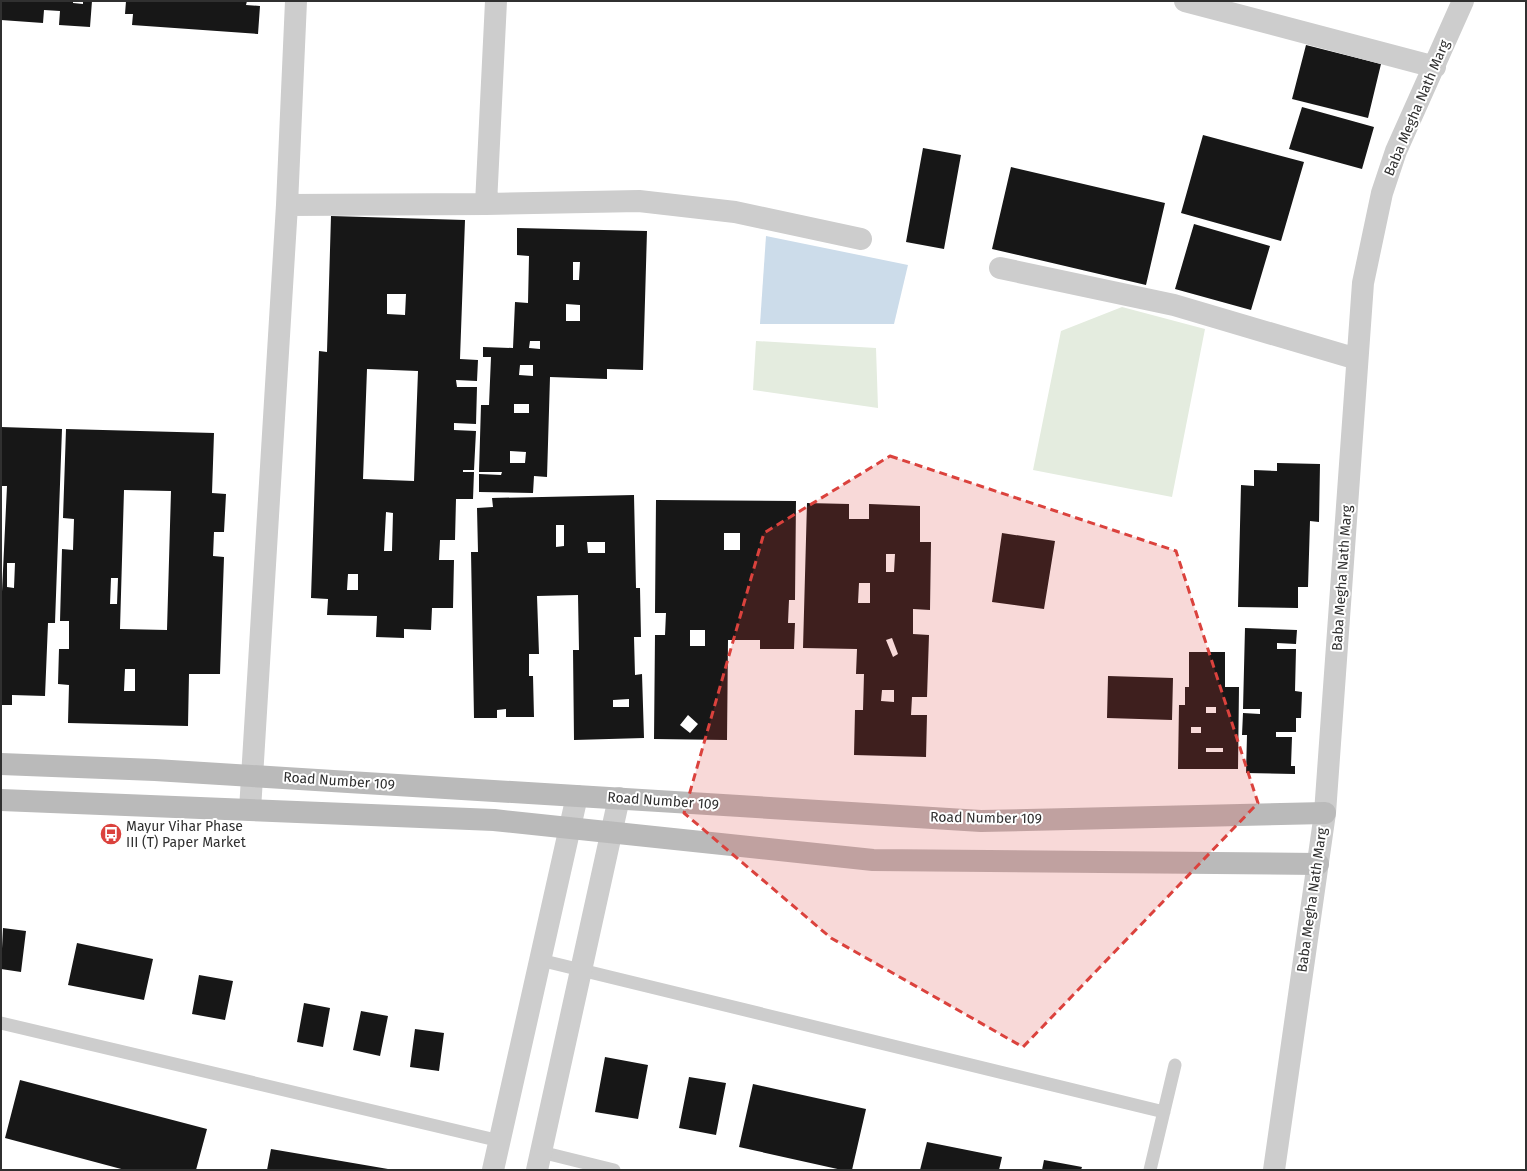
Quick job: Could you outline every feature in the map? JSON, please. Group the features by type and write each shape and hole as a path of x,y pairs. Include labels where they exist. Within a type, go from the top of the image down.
{"street":[{"path":"250,810 287,205 296,1"},
{"path":"486,204 496,1"},
{"path":"1185,1 1435,67"},
{"name":"Baba Megha Nath Marg","path":"1274,1170 1325,813 1363,283 1382,193 1399,144 1435,67 1463,1"},
{"path":"287,205 486,204 639,201 735,212 861,239"},
{"path":"1000,268 1174,305 1358,359"},
{"name":"Road Number 109","path":"1,764 155,770 981,821 1325,813"},
{"path":"493,1170 577,796"},
{"path":"539,1161 619,798"},
{"path":"1,800 494,820 873,860 1318,864"}],"lane":[{"path":"540,960 1164,1112"},
{"path":"1,1023 500,1141"},
{"path":"1150,1170 1175,1065"},
{"path":"539,1161 614,1170"}],"highlighted area":[{"path":"890,456 1176,551 1258,803 1023,1047 831,938 684,813 764,533"}],"shaded area":[{"path":"1122,307 1205,329 1172,497 1033,470 1061,331"},
{"path":"756,341 876,348 878,408 753,390"}],"water":[{"path":"766,236 908,265 894,324 760,324"}],"building":[{"path":"1,1 73,1 73,3 83,4 83,1 92,1 90,27 59,25 60,11 44,10 43,23 1,20"},
{"path":"126,1 247,1 246,5 260,6 258,34 132,25 133,14 125,14"},
{"path":"1306,45 1381,64 1368,118 1292,99"},
{"path":"1302,107 1374,127 1362,169 1289,149"},
{"path":"1203,135 1304,162 1281,241 1181,213"},
{"path":"923,148 961,155 944,249 906,242"},
{"path":"1011,167 1165,203 1146,285 992,249"},
{"path":"331,216 465,220 460,359 478,360 477,381 456,380 457,387 477,387 476,424 454,423 454,430 476,431 474,470 463,470 463,472 474,472 473,499 456,499 455,540 440,540 439,560 454,560 453,608 432,608 431,630 404,629 404,638 376,637 377,616 327,615 328,599 311,598 319,351 327,352","holes":["387,294 406,294 405,315 387,314","367,369 418,371 414,481 363,479","386,512 393,513 392,551 384,551","348,574 358,574 358,590 347,590"]},
{"path":"1194,224 1270,246 1251,310 1175,289"},
{"path":"517,228 647,231 643,370 607,369 607,379 550,377 547,477 534,476 533,493 479,492 479,474 501,475 502,472 479,472 481,405 489,405 491,357 483,357 483,347 513,348 515,302 528,303 529,256 517,255","holes":["573,262 580,262 579,280 573,280","566,304 580,305 580,321 566,321","530,341 540,341 540,349 529,348","520,365 533,365 533,376 519,375","514,404 529,404 529,413 514,413","510,451 526,452 525,463 510,463"]},
{"path":"1,427 62,429 55,623 48,623 45,696 12,695 12,705 1,705 1,613 7,486 1,486","holes":["7,563 15,563 14,588 7,587"]},
{"path":"66,429 214,433 212,493 226,494 224,532 214,532 213,556 224,557 220,674 189,674 188,726 68,723 69,685 58,684 59,649 69,649 69,621 60,621 62,549 73,550 74,519 63,518","holes":["124,490 171,491 167,630 120,629","111,578 118,578 117,604 110,604","125,669 135,669 135,691 124,691"]},
{"path":"1277,463 1320,464 1319,522 1310,521 1308,587 1298,587 1298,608 1238,607 1241,485 1254,486 1254,470 1277,471"},
{"path":"634,495 636,588 640,588 641,637 634,637 635,675 642,674 644,738 574,740 573,650 579,650 578,595 537,596 539,654 529,654 529,676 533,676 534,717 506,717 506,709 497,710 497,718 474,718 471,552 478,552 477,508 493,507 492,498","holes":["556,525 564,525 564,546 556,547","587,542 605,542 605,553 588,553","629,699 629,707 613,707 613,700"]},
{"path":"656,500 796,501 795,600 789,600 788,623 795,623 794,649 760,649 760,640 728,640 727,740 654,739 655,635 665,635 666,613 655,613","holes":["724,533 740,533 740,550 724,550","690,630 705,630 705,646 690,646","688,715 698,724 690,733 680,725"]},
{"path":"807,503 849,504 849,519 869,519 869,504 920,506 920,542 931,542 930,610 913,609 913,634 929,635 927,697 912,697 911,715 927,715 926,757 854,755 855,710 863,710 864,674 856,674 857,649 803,648","holes":["886,554 895,554 894,572 886,572","859,583 870,583 870,603 858,603","892,638 898,654 893,657 886,640","882,690 894,690 894,702 881,701"]},
{"path":"1002,533 1055,541 1044,609 992,602"},
{"path":"1245,628 1297,630 1296,644 1277,643 1277,649 1296,649 1295,691 1302,692 1301,718 1296,718 1296,732 1276,732 1276,737 1292,737 1291,766 1295,766 1295,774 1246,773 1247,735 1242,735 1243,713 1260,714 1260,709 1243,709"},
{"path":"1189,652 1225,652 1225,687 1239,687 1238,769 1178,769 1179,705 1185,705 1185,687 1189,687","holes":["1206,707 1216,707 1216,713 1206,713","1191,727 1201,727 1201,733 1191,733","1206,748 1223,748 1223,752 1206,752"]},
{"path":"1108,676 1173,678 1172,720 1107,718"},
{"path":"3,928 26,931 21,972 1,969"},
{"path":"77,943 153,959 144,1000 68,985"},
{"path":"199,975 233,981 225,1020 192,1014"},
{"path":"304,1003 330,1008 323,1047 297,1042"},
{"path":"361,1011 388,1016 380,1056 353,1050"},
{"path":"415,1029 444,1033 439,1071 410,1067"},
{"path":"605,1057 648,1065 638,1119 595,1112"},
{"path":"689,1077 726,1083 716,1135 679,1128"},
{"path":"20,1080 207,1129 196,1170 125,1170 5,1138"},
{"path":"753,1084 866,1109 852,1170 842,1170 739,1147"},
{"path":"927,1142 1002,1157 999,1170 920,1170"},
{"path":"271,1149 388,1169 388,1170 267,1170"},
{"path":"1044,1160 1082,1167 1081,1170 1042,1170"}],"place":[{"name":"Mayur Vihar Phase III (T) Paper Market","path":"111,834"}]}
